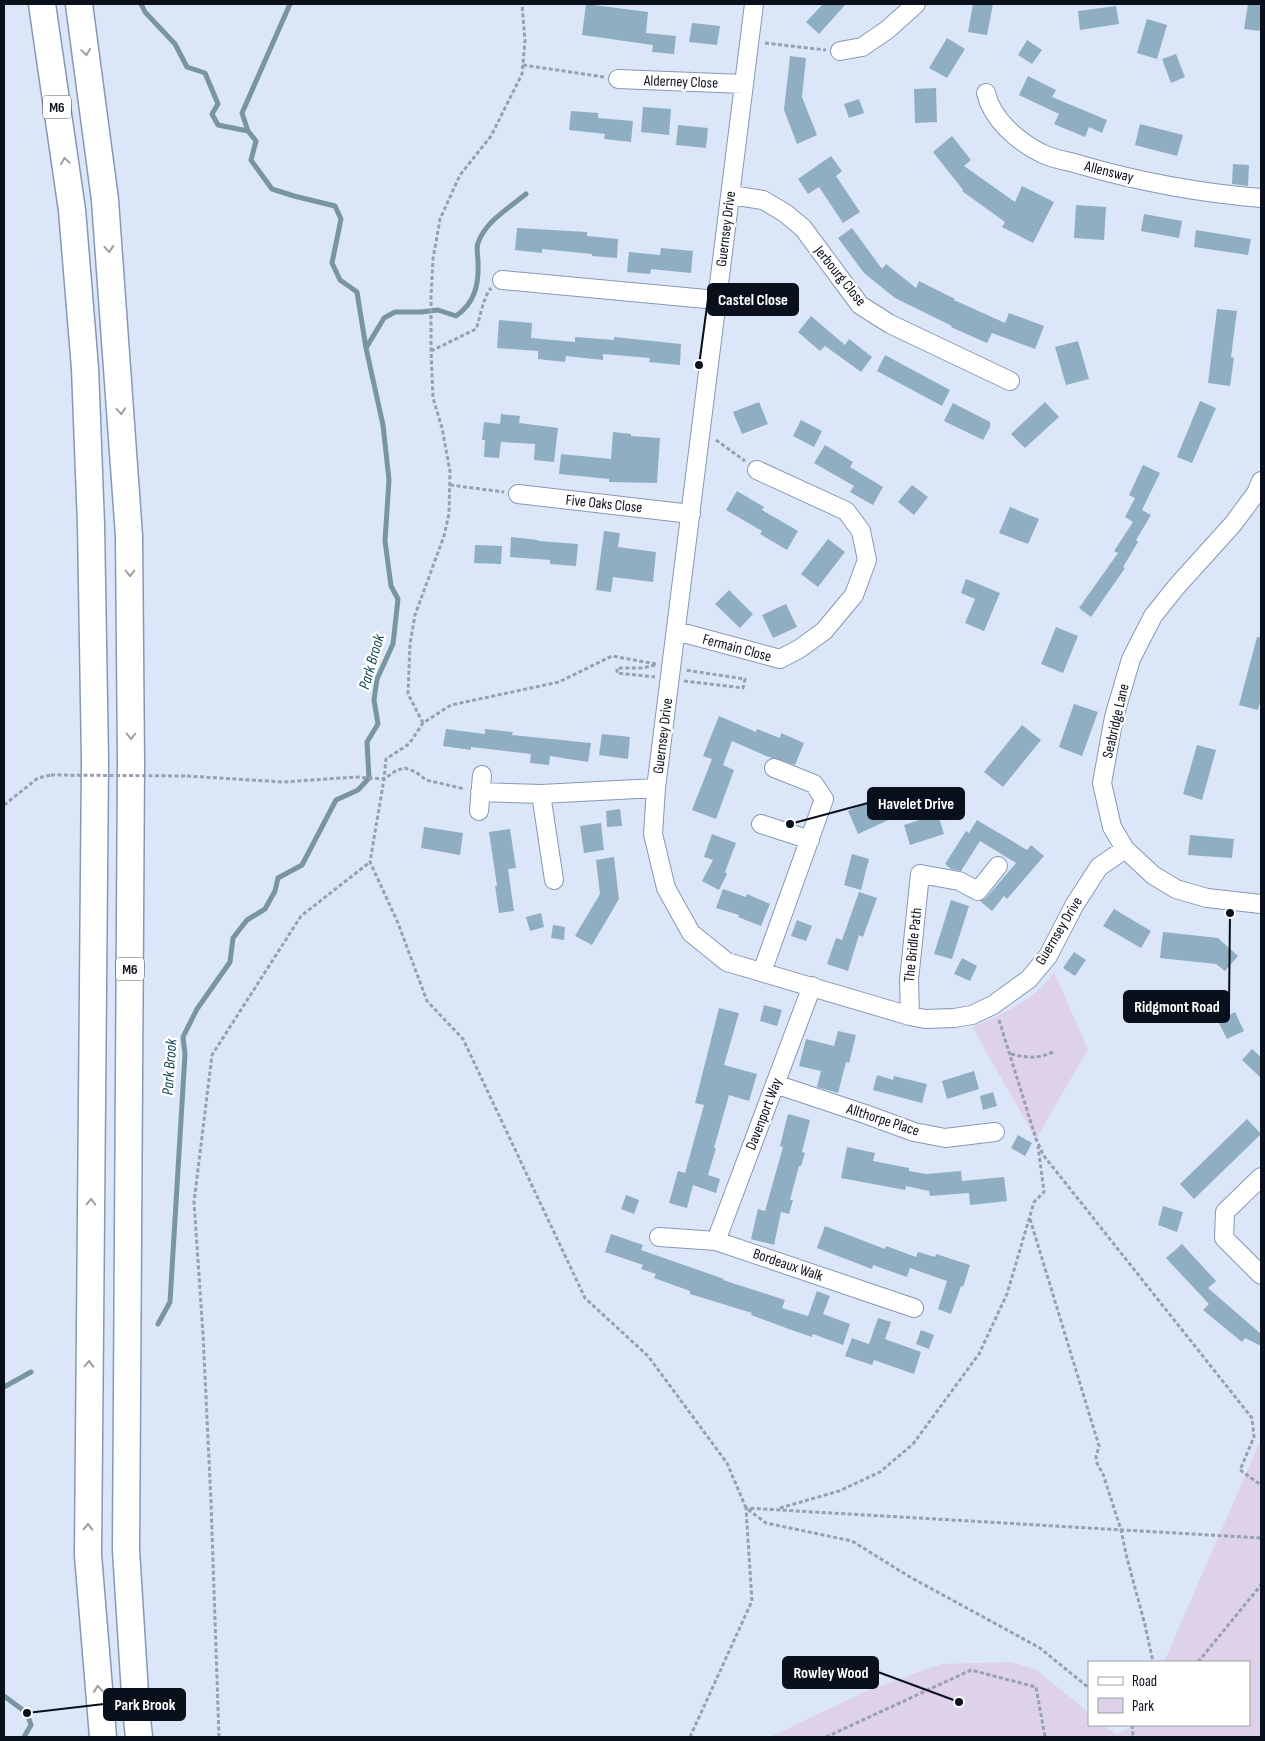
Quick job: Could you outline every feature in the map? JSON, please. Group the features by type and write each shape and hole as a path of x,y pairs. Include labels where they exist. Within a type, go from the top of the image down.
{"highway":[{"name":"M6","path":"42,4 72,210 85,368 91,525 95,760 88,1555 103,1737"},
{"name":"M6","path":"78,4 105,200 129,536 131,763 126,1550 139,1737"}],"street":[{"name":"Guernsey Drive","path":"754,4 676,631 676,674 656,788 653,834 666,888 691,933 727,962 910,1016 925,1019 954,1018 972,1015 993,1005 1029,979 1048,956 1075,904 1099,867 1126,850"},
{"path":"840,51 862,47 887,30 916,4"},
{"name":"Alderney Close","path":"618,79 744,84"},
{"name":"Allensway","path":"986,93 988,105 1013,135 1042,154 1103,172 1188,190 1261,198"},
{"name":"Jerbourg Close","path":"730,195 763,200 785,213 803,228 860,306 890,324 1010,381"},
{"path":"502,280 717,300"},
{"name":"Fermain Close","path":"676,631 780,659 824,631 854,595 867,560 860,531 846,511 757,470"},
{"name":"Seabridge Lane","path":"1261,481 1256,493 1233,524 1177,586 1154,616 1131,659 1114,717 1102,783 1112,827 1126,850 1152,876 1176,889 1207,898 1261,904"},
{"name":"Five Oaks Close","path":"518,494 691,514"},
{"path":"762,972 824,799 814,784 774,768"},
{"path":"479,811 481,783 541,794 656,788"},
{"path":"541,794 554,880"},
{"path":"761,824 810,840"},
{"name":"The Bridle Path","path":"910,1016 908,980 920,874 959,881 978,891 998,866"},
{"name":"Davenport Way","path":"716,1241 812,986"},
{"name":"Allthorpe Place","path":"775,1084 914,1132 944,1138 995,1132"},
{"path":"1261,1177 1225,1212 1224,1238 1261,1275"},
{"name":"Bordeaux Walk","path":"659,1237 716,1241 914,1308"}],"path":[{"path":"423,723 408,694 410,644 415,615 444,536 449,514 450,485 450,471 442,428 433,398 431,297 433,259 440,220 460,175 491,136 522,74 525,40 522,4"},
{"path":"750,41 840,51"},
{"path":"523,65 618,79"},
{"path":"431,351 476,329 482,314 485,296 492,287 502,280"},
{"path":"701,429 757,470"},
{"path":"450,485 518,494"},
{"path":"676,674 743,688 745,679 676,674 617,673 617,668 643,668 656,664 612,656 560,682 451,705 423,723 409,744 386,759 370,862 398,923 426,1001 463,1039 585,1298 648,1356 728,1463 746,1508 752,1601 690,1737"},
{"path":"4,805 38,778 51,774 187,776 283,782 356,777 384,779 397,770 405,768 416,772 426,780 481,783"},
{"path":"219,1737 210,1463 194,1202 212,1055 301,916 370,862"},
{"path":"993,1005 1038,1143 1044,1156 1252,1418 1254,1436 1240,1470 1261,1485"},
{"path":"1010,1054 1027,1058 1040,1058 1053,1052"},
{"path":"776,1510 839,1491 880,1472 913,1444 979,1354 1007,1294 1034,1202 1044,1192 1038,1143"},
{"path":"1029,1218 1099,1446 1096,1456 1097,1463 1103,1474 1121,1530 1126,1558 1145,1625 1153,1661"},
{"path":"746,1508 1261,1538"},
{"path":"746,1508 766,1523 852,1541 910,1577 1040,1648 1088,1687"},
{"path":"1199,1661 1261,1584"},
{"path":"826,1737 972,1670 1036,1687 1045,1737"}],"green space":[{"path":"1054,972 1088,1049 1036,1139 972,1027 1006,1012 1028,998"},
{"path":"1261,1439 1261,1737 770,1737 864,1692 941,1664 1010,1662 1038,1671 1088,1712 1088,1726 1104,1726 1117,1735 1131,1726 1250,1726 1250,1661 1164,1661"}],"building":[{"path":"586,4 648,12 646,33 676,36 674,54 652,52 653,45 582,35"},
{"path":"823,4 846,4 819,34 806,22"},
{"path":"973,4 993,4 987,35 968,32"},
{"path":"1248,4 1261,4 1261,31 1244,29"},
{"path":"1116,6 1119,24 1080,30 1078,11"},
{"path":"1147,19 1167,25 1157,59 1137,53"},
{"path":"692,23 720,26 717,45 689,42"},
{"path":"947,38 965,49 947,78 929,68"},
{"path":"1027,40 1042,50 1032,64 1018,55"},
{"path":"1176,54 1185,77 1171,83 1162,59"},
{"path":"790,56 806,58 802,97 817,135 797,144 784,110"},
{"path":"1028,76 1056,90 1052,97 1107,120 1102,133 1089,127 1085,137 1054,124 1059,114 1019,95"},
{"path":"936,88 937,122 915,123 914,89"},
{"path":"859,99 864,113 849,118 844,104"},
{"path":"643,107 671,109 669,135 641,132"},
{"path":"571,111 598,113 598,118 633,121 631,142 604,139 605,134 569,130"},
{"path":"1140,124 1183,135 1177,156 1135,145"},
{"path":"678,125 708,128 706,148 676,145"},
{"path":"952,136 971,160 964,166 1015,202 1022,186 1054,202 1033,243 1002,227 1005,222 962,191 933,152"},
{"path":"831,156 842,171 836,176 860,212 843,223 819,187 808,194 798,179"},
{"path":"1233,164 1249,165 1248,186 1232,184"},
{"path":"1076,205 1106,207 1104,240 1074,238"},
{"path":"1144,214 1182,221 1179,238 1141,231"},
{"path":"517,228 587,232 587,236 618,239 617,258 542,249 542,253 515,250"},
{"path":"852,228 882,269 886,264 916,288 919,281 954,300 1005,323 1009,313 1044,326 1035,349 992,333 987,343 895,298 864,273 838,238"},
{"path":"1196,230 1251,239 1248,255 1194,247"},
{"path":"661,248 693,251 691,273 651,269 650,274 627,272 629,252 660,255"},
{"path":"1217,309 1237,311 1231,357 1234,358 1230,386 1208,383"},
{"path":"811,316 845,345 849,339 872,357 861,372 825,346 820,351 798,332"},
{"path":"499,320 532,323 531,338 575,342 575,337 614,340 614,337 681,344 680,365 649,362 650,358 603,354 603,360 566,356 565,362 538,359 538,351 497,348"},
{"path":"1078,341 1089,379 1066,385 1055,347"},
{"path":"885,355 950,390 942,406 877,371"},
{"path":"1200,401 1216,408 1192,463 1177,457"},
{"path":"759,402 768,424 742,434 733,412"},
{"path":"1045,402 1059,417 1025,448 1011,434"},
{"path":"953,403 990,422 990,427 983,440 944,421"},
{"path":"501,414 520,416 519,423 558,428 554,462 534,460 535,444 501,442 499,458 484,457 485,440 482,440 484,422 500,424"},
{"path":"801,420 822,431 814,447 793,436"},
{"path":"613,432 631,434 631,436 660,438 657,483 609,482 609,479 559,474 561,454 611,459"},
{"path":"825,445 853,462 850,467 883,487 873,505 850,492 854,486 814,463"},
{"path":"1143,465 1160,473 1142,510 1151,515 1136,540 1138,542 1123,567 1125,568 1091,617 1079,608 1118,553 1114,551 1133,522 1125,517 1135,498 1129,495"},
{"path":"912,485 928,497 914,515 898,502"},
{"path":"737,491 764,507 762,510 798,531 787,550 760,534 762,531 726,510"},
{"path":"1010,507 1039,519 1028,544 999,533"},
{"path":"604,531 620,533 618,547 656,552 653,582 613,577 611,592 596,590"},
{"path":"511,537 578,544 576,566 550,564 550,560 510,557"},
{"path":"828,539 845,552 818,587 801,574"},
{"path":"475,545 502,546 501,564 474,563"},
{"path":"966,579 1000,593 984,631 965,623 975,599 961,593"},
{"path":"729,590 753,614 740,628 715,604"},
{"path":"786,604 797,627 773,638 762,615"},
{"path":"1056,627 1078,636 1063,673 1041,664"},
{"path":"1257,637 1261,637 1261,699 1258,710 1239,705"},
{"path":"1074,704 1098,712 1082,756 1059,747"},
{"path":"719,716 756,732 757,729 780,738 781,733 804,743 795,765 766,756 732,741 723,765 734,770 716,819 692,810 712,759 703,756"},
{"path":"1022,725 1041,740 1003,787 984,772"},
{"path":"446,729 485,734 485,729 513,732 512,735 591,743 588,762 550,756 549,765 530,763 531,754 471,747 471,750 443,746"},
{"path":"602,734 630,737 628,759 599,755"},
{"path":"1197,745 1216,750 1202,800 1183,794"},
{"path":"883,795 893,818 858,834 848,811"},
{"path":"620,809 622,826 607,827 606,811"},
{"path":"938,814 944,834 910,845 904,825"},
{"path":"977,820 1027,850 1031,845 1044,856 1007,899 1004,896 992,911 980,901 986,898 1016,863 980,841 961,871 951,869 945,864 966,831 969,833"},
{"path":"601,823 604,850 584,853 580,826"},
{"path":"424,827 463,833 460,855 421,848"},
{"path":"510,829 516,868 508,869 514,911 499,913 489,832"},
{"path":"712,834 736,843 725,872 727,874 719,890 702,881 713,860 704,857"},
{"path":"1190,835 1234,839 1232,858 1188,855"},
{"path":"852,854 869,859 861,890 844,885"},
{"path":"614,857 619,899 592,945 575,936 600,894 596,860"},
{"path":"723,889 746,897 747,894 770,904 761,926 738,917 739,915 716,908"},
{"path":"859,892 877,898 863,937 859,935 848,971 827,964 836,938 842,940"},
{"path":"951,900 969,906 952,959 934,954"},
{"path":"1114,909 1151,931 1141,948 1103,926"},
{"path":"541,913 544,927 530,931 526,917"},
{"path":"797,920 812,926 806,941 791,936"},
{"path":"553,925 565,927 564,940 551,938"},
{"path":"1163,932 1218,938 1238,956 1225,971 1216,964 1160,958"},
{"path":"1074,952 1086,960 1075,976 1063,968"},
{"path":"962,958 977,966 970,981 954,974"},
{"path":"764,1005 782,1010 777,1026 760,1021"},
{"path":"719,1008 739,1013 724,1065 757,1074 749,1101 729,1095 708,1175 720,1179 716,1193 693,1185 687,1208 669,1203 678,1171 685,1173 704,1105 695,1103"},
{"path":"1235,1012 1244,1031 1227,1039 1218,1021"},
{"path":"838,1031 856,1035 849,1063 846,1062 838,1093 817,1087 821,1071 799,1066 806,1039 834,1046"},
{"path":"1252,1049 1261,1057 1261,1078 1242,1060"},
{"path":"974,1071 979,1089 947,1099 942,1081"},
{"path":"877,1075 893,1080 894,1076 927,1084 922,1103 873,1090"},
{"path":"993,1092 997,1106 983,1110 980,1096"},
{"path":"788,1114 810,1120 802,1152 805,1153 801,1166 799,1166 790,1200 793,1200 789,1214 781,1212 774,1245 751,1239 758,1209 765,1211 783,1147 780,1146"},
{"path":"1247,1119 1261,1134 1194,1199 1180,1184"},
{"path":"1018,1135 1032,1143 1025,1156 1011,1148"},
{"path":"847,1147 875,1153 873,1161 909,1168 909,1171 926,1174 961,1171 962,1181 1004,1177 1007,1201 970,1205 969,1193 930,1196 929,1191 906,1186 905,1190 841,1178"},
{"path":"626,1195 639,1200 634,1214 621,1209"},
{"path":"1163,1206 1183,1212 1177,1232 1158,1225"},
{"path":"825,1226 885,1249 886,1246 916,1257 918,1252 935,1257 936,1254 970,1265 951,1314 938,1309 947,1281 910,1268 907,1277 873,1265 872,1269 817,1248"},
{"path":"611,1234 643,1245 641,1250 785,1300 782,1308 808,1316 817,1291 830,1296 823,1314 850,1324 843,1345 813,1334 812,1337 751,1315 752,1313 690,1294 690,1291 654,1278 656,1274 641,1269 643,1265 605,1252"},
{"path":"1182,1244 1216,1281 1208,1288 1261,1334 1261,1346 1245,1338 1242,1342 1203,1310 1209,1304 1166,1258"},
{"path":"878,1318 891,1322 885,1339 921,1352 914,1374 874,1360 872,1365 845,1356 852,1338 869,1344"},
{"path":"921,1330 934,1335 929,1349 916,1344"}],"waterway":[{"name":"Park Brook","path":"141,4 145,12 175,44 187,67 205,73 218,104 212,114 218,125 248,131 256,141 251,160 272,189 335,206 341,219 332,263 340,280 357,292 366,348 383,425 389,480 385,541 391,586 398,599 393,644 377,679 374,700 378,724 367,742 369,778 358,790 336,800 302,865 278,878 275,891 265,909 247,920 233,938 230,962 197,1009 183,1037 185,1054 170,1302 158,1324"},
{"path":"248,131 242,113 290,4"},
{"path":"366,348 384,318 395,312 438,310 456,316 462,311 472,299 476,285 478,270 477,247 481,235 492,222 526,194"},
{"name":"Park Brook","path":"4,1387 31,1372"},
{"name":"Park Brook","path":"4,1696 27,1713 31,1725 24,1737"}],"place":[{"name":"Castel Close","path":"699,365"},
{"name":"Havelet Drive","path":"790,824"},
{"name":"Ridgmont Road","path":"1230,913"},
{"name":"Rowley Wood","path":"959,1702"},
{"name":"Park Brook","path":"27,1713"}]}
